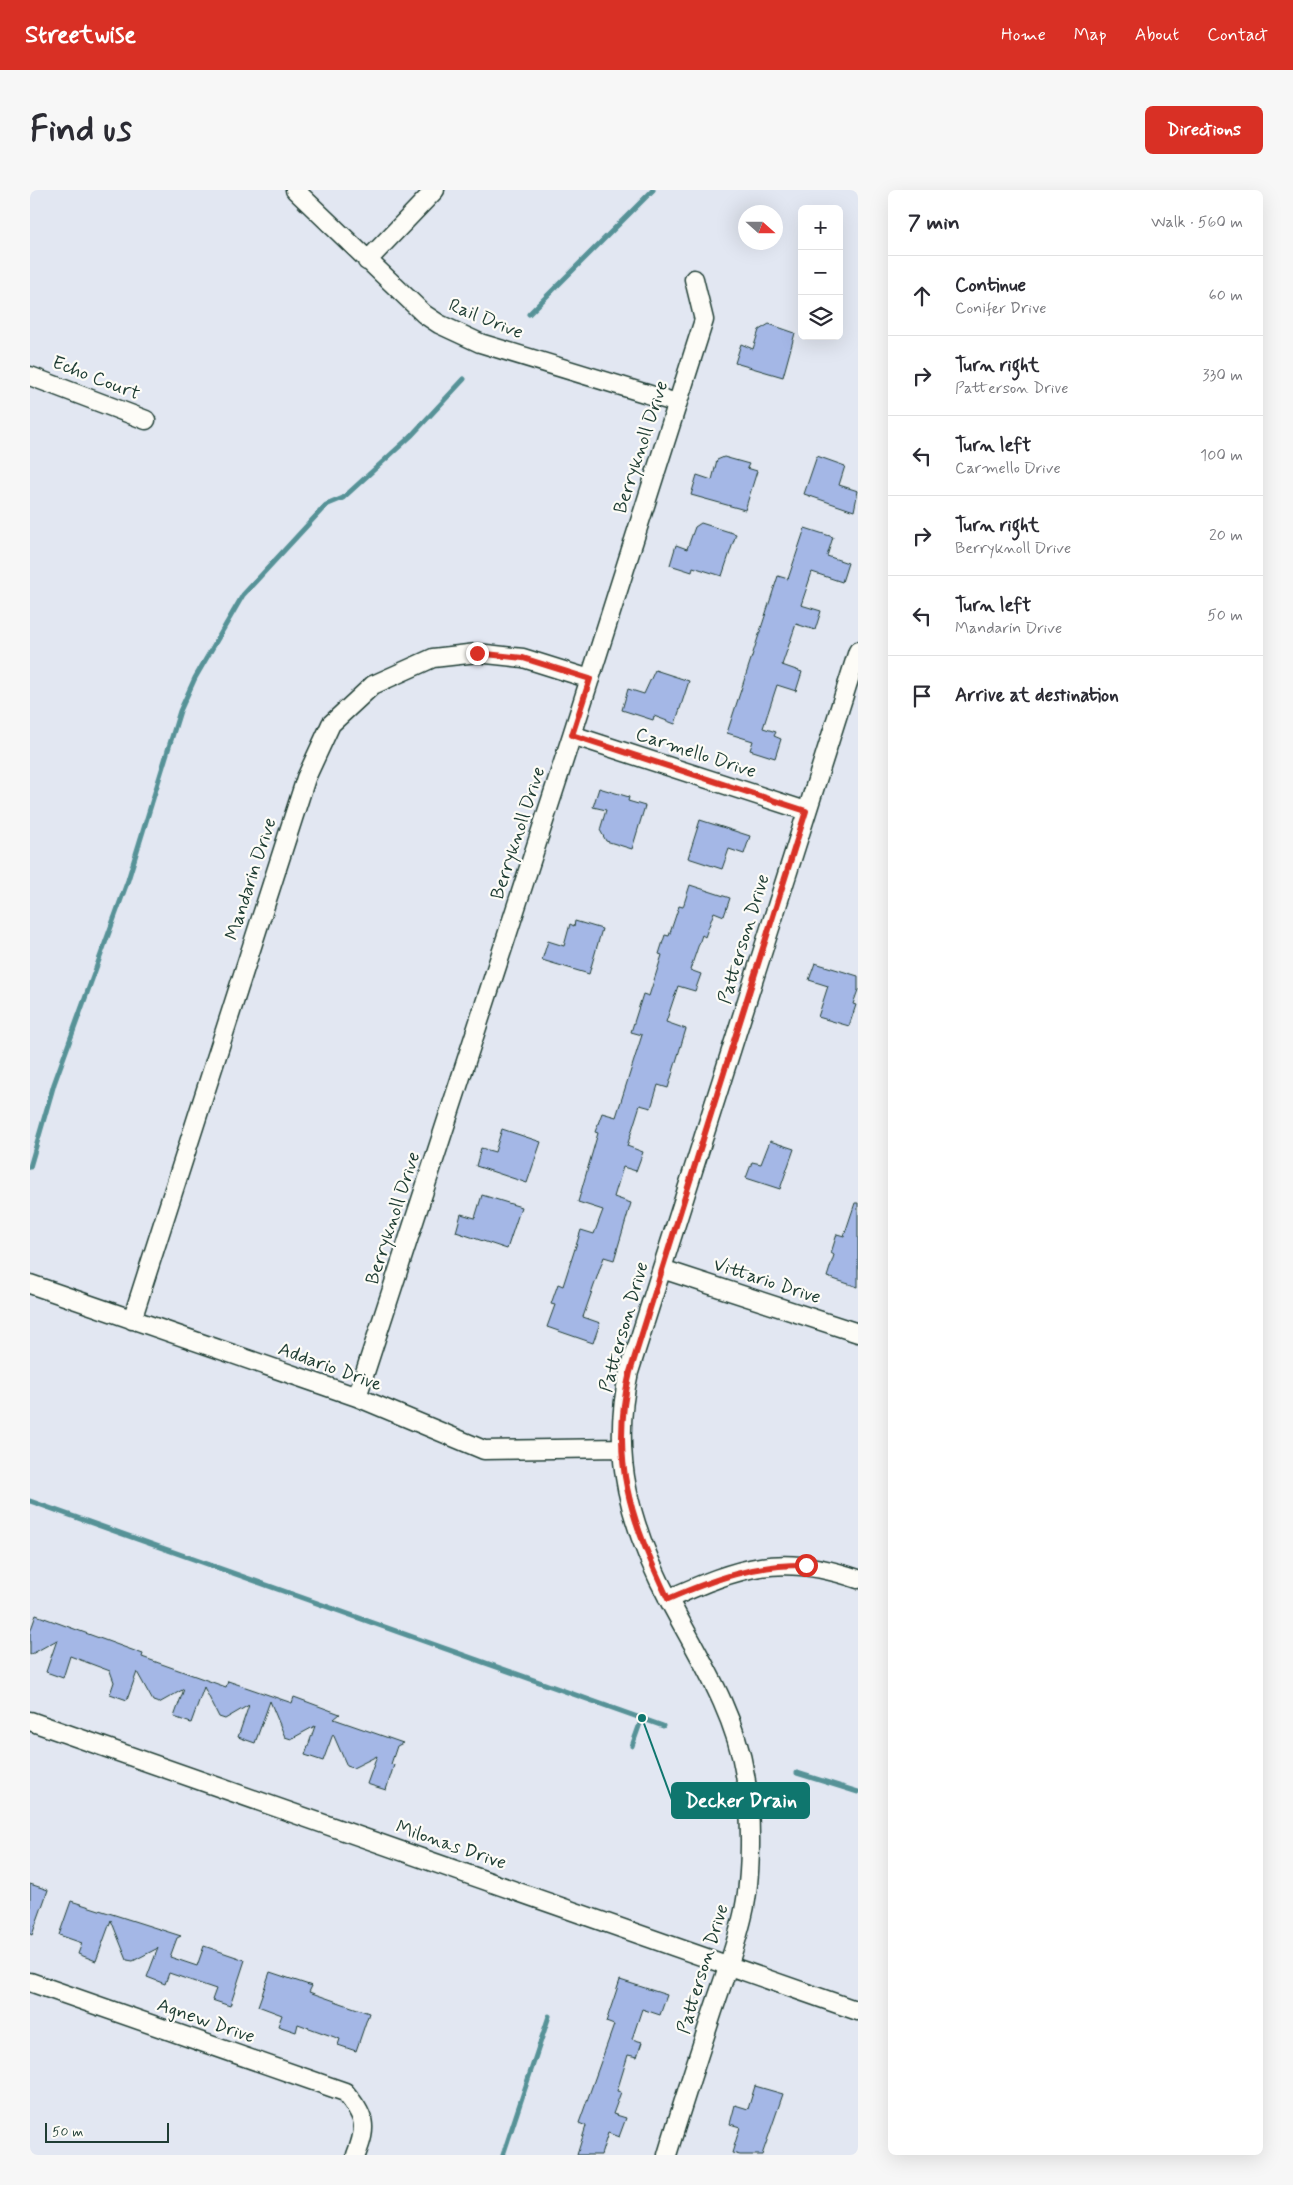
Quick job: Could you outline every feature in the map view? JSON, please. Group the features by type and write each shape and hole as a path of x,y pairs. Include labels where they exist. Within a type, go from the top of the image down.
{"street":[{"name":"Rail Drive","path":"295,190 424,314 459,334 546,364 677,403"},
{"path":"367,261 435,190"},
{"name":"Berryknoll Drive","path":"357,1398 572,735 704,320 694,279"},
{"name":"Echo Court","path":"30,376 146,420"},
{"name":"Patterson Drive","path":"667,2155 744,1912 750,1840 746,1776 741,1752 727,1713 703,1662 668,1599 636,1527 625,1488 621,1448 624,1394 806,811 858,651"},
{"name":"Mandarin Drive","path":"132,1320 306,778 331,724 373,685 433,658 477,653 523,658 590,679"},
{"name":"Carmello Drive","path":"572,735 806,811"},
{"name":"Vittario Drive","path":"662,1270 858,1333"},
{"name":"Addario Drive","path":"30,1284 357,1398 484,1450 621,1448"},
{"path":"668,1599 726,1575 780,1564 806,1565 858,1579"},
{"name":"Milonas Drive","path":"30,1721 858,2011"},
{"name":"Agnew Drive","path":"30,1982 345,2092 361,2112 364,2135 356,2155"}],"building":[{"path":"769,324 795,333 783,377 735,363 741,344 753,349 759,330"},
{"path":"817,456 845,466 839,485 858,491 854,511 804,494"},
{"path":"724,457 749,464 747,468 757,471 745,510 691,495 697,475 712,480 717,460"},
{"path":"701,523 736,534 722,576 693,567 692,572 670,565 676,545 687,549 695,527"},
{"path":"805,528 833,537 827,556 848,563 842,582 812,572 801,605 821,611 815,630 796,624 782,665 802,672 796,691 777,685 763,728 776,732 774,736 781,739 775,758 750,750 753,741 727,733 778,576 788,579"},
{"path":"655,670 689,681 675,724 654,716 653,720 622,710 628,689 644,694"},
{"path":"599,788 629,797 628,801 645,806 632,849 606,841 600,830 606,810 593,807"},
{"path":"700,820 750,836 744,854 729,849 722,869 688,858"},
{"path":"690,885 730,898 724,916 714,912 705,937 702,935 690,970 701,974 695,991 678,986 666,1022 686,1029 668,1088 658,1085 651,1108 640,1105 627,1146 643,1152 636,1171 623,1167 614,1197 631,1203 614,1260 604,1257 583,1317 600,1323 593,1343 547,1327 555,1305 551,1304 558,1284 563,1286 581,1230 594,1234 603,1210 578,1202 598,1133 595,1132 602,1113 616,1117 642,1035 631,1032 643,994 649,996 662,955 659,954 665,935 669,936 679,906 683,907"},
{"path":"575,921 602,929 589,974 542,960 548,941 564,946 570,924 574,926"},
{"path":"815,963 858,976 858,990 853,1004 856,1005 849,1026 818,1017 828,986 809,980"},
{"path":"502,1129 541,1142 527,1183 476,1166 481,1148 495,1152"},
{"path":"770,1141 794,1149 780,1189 746,1178 752,1162 761,1164"},
{"path":"482,1195 521,1207 507,1249 456,1232 461,1214 475,1218"},
{"path":"855,1203 858,1203 858,1287 827,1277 834,1255 831,1253 837,1234 844,1236"},
{"path":"36,1615 143,1654 142,1657 226,1687 228,1681 292,1703 294,1697 340,1714 334,1719 403,1743 397,1746 391,1764 394,1765 386,1790 367,1784 377,1756 353,1768 347,1766 333,1734 323,1761 305,1755 315,1726 291,1739 285,1737 270,1701 255,1743 238,1737 249,1705 225,1719 219,1717 204,1687 191,1723 174,1717 184,1689 159,1703 153,1701 137,1672 127,1700 110,1694 114,1682 110,1671 70,1656 63,1678 46,1672 57,1640 30,1655 30,1632"},
{"path":"30,1884 48,1890 32,1935 30,1934"},
{"path":"71,1901 181,1936 177,1938 170,1957 197,1966 204,1946 245,1960 230,2006 212,2000 216,1989 169,1973 165,1984 147,1977 158,1948 133,1961 127,1960 111,1920 96,1961 78,1954 82,1943 59,1935"},
{"path":"270,1972 312,1986 309,1992 369,2013 356,2051 338,2045 340,2039 298,2024 296,2032 278,2026 282,2015 258,2006"},
{"path":"620,1980 667,1995 660,2015 642,2009 632,2039 642,2042 637,2057 628,2055 617,2091 621,2092 613,2114 626,2118 619,2137 608,2133 601,2155 577,2155 586,2126 579,2123 614,2025 606,2022"},
{"path":"755,2086 783,2094 762,2155 732,2153 740,2127 730,2124 735,2105 748,2109"}],"waterway":[{"path":"529,314 653,190"},
{"path":"30,1167 54,1084 128,880 180,711 195,678 243,595 326,505 343,498 411,436 464,379"},
{"path":"30,1501 663,1726"},
{"path":"632,1746 642,1718"},
{"path":"797,1773 858,1792"},
{"path":"503,2155 549,2016"}],"place":[{"name":"Decker Drain","path":"642,1718"}],"route":[{"path":"477,653 523,658 590,679 572,735 806,811 630,1372 624,1394 621,1448 625,1488 636,1527 668,1599 726,1575 780,1564 806,1565"}]}
